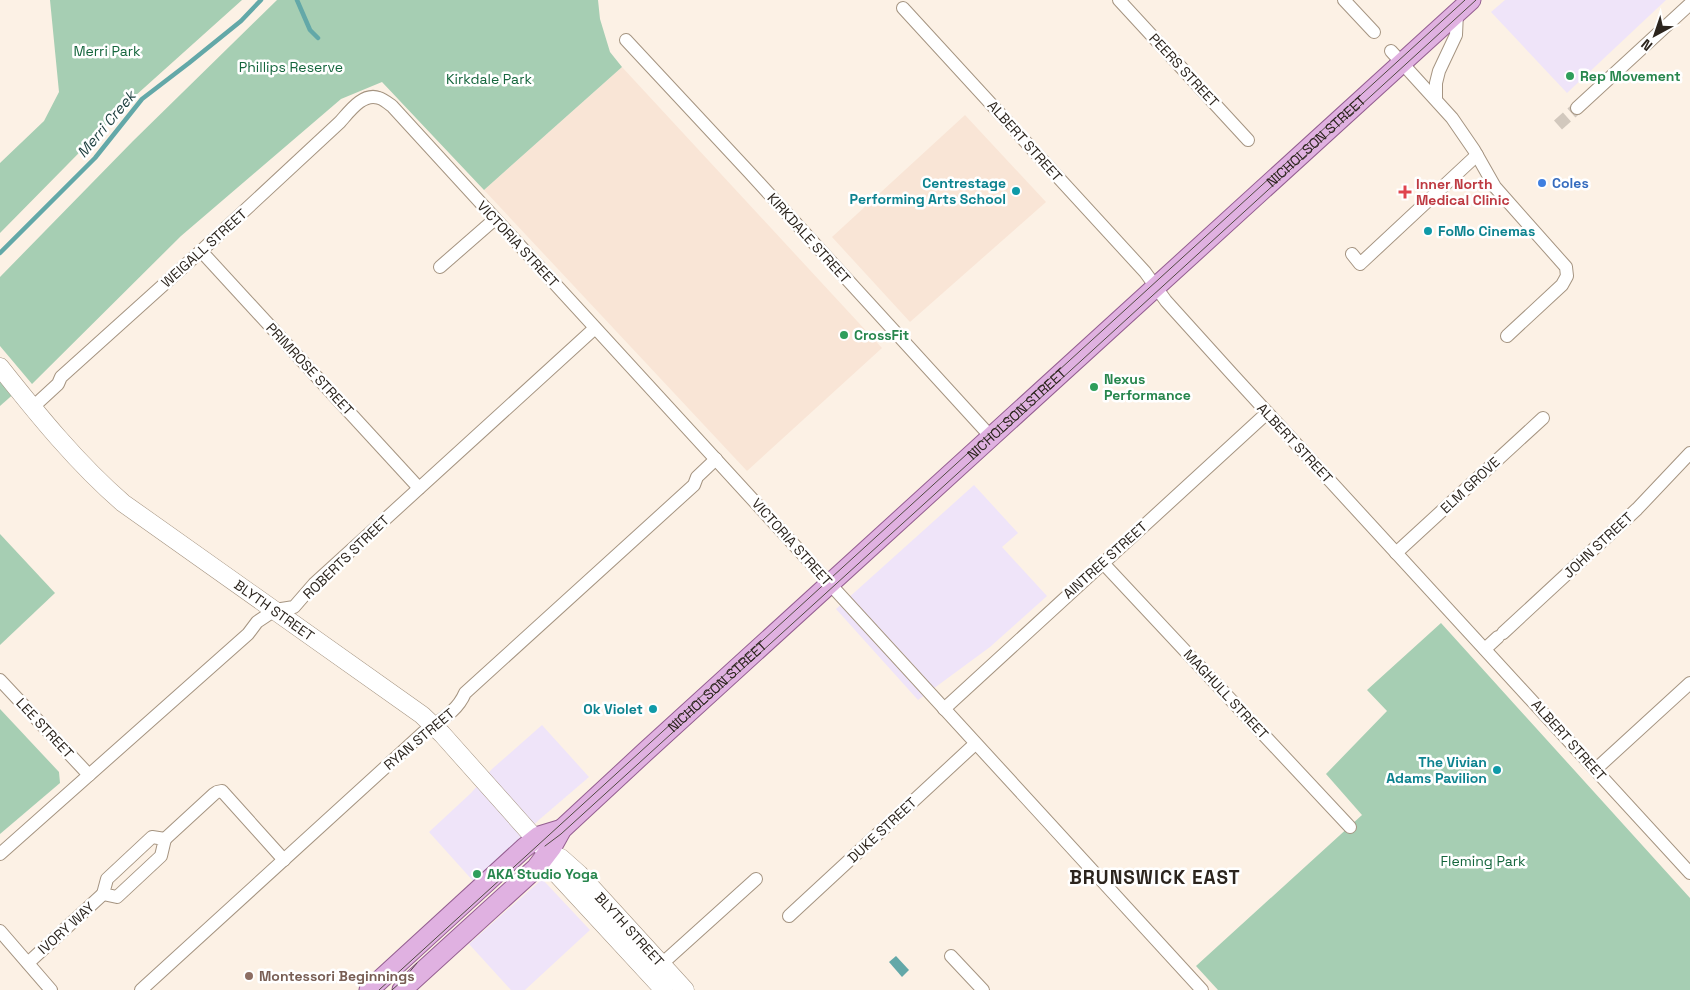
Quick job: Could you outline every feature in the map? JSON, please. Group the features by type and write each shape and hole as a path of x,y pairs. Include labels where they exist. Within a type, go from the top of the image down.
{"main road":[{"name":"NICHOLSON STREET","path":"409,988 536,868 548,853 562,829 1156,288 1396,57 1458,13 1471,0"},
{"name":"NICHOLSON STREET","path":"369,990 518,853 536,838 562,829"}],"street":[{"name":"PEERS STREET","path":"1119,0 1248,140"},
{"path":"1344,0 1374,32"},
{"path":"1576,108 1690,4"},
{"name":"ALBERT STREET","path":"904,8 1138,265 1166,301 1267,413 1690,873"},
{"path":"1436,99 1436,83 1439,70 1456,35 1458,13"},
{"name":"KIRKDALE STREET","path":"626,40 992,438"},
{"path":"1396,57 1436,99 1461,130 1495,187 1566,266 1567,276 1562,285 1507,336"},
{"name":"WEIGALL STREET","path":"34,407 58,384 61,376 201,251 333,128 356,104 371,97 378,97"},
{"name":"VICTORIA STREET","path":"378,97 392,106 1202,990"},
{"path":"1352,254 1360,264 1477,155"},
{"path":"440,267 495,219"},
{"name":"PRIMROSE STREET","path":"201,251 419,488"},
{"name":"ROBERTS STREET","path":"0,854 248,634 257,622 275,610 294,607 314,584 595,328"},
{"name":"BLYTH STREET","path":"0,367 77,459 123,503 422,715 433,725 536,838 548,853 549,863 555,872 655,969 685,990"},
{"name":"AINTREE STREET","path":"944,708 1267,413"},
{"name":"ELM GROVE","path":"1396,553 1543,418"},
{"name":"JOHN STREET","path":"1485,649 1637,509 1690,453"},
{"name":"RYAN STREET","path":"141,990 424,732 443,719 461,702 465,693 694,485 702,483 719,462"},
{"name":"MAGHULL STREET","path":"1102,562 1350,827"},
{"name":"LEE STREET","path":"0,680 89,775"},
{"path":"1596,770 1690,683"},
{"name":"DUKE STREET","path":"789,916 975,744"},
{"name":"IVORY WAY","path":"103,894 116,897 162,856 165,839 217,792 222,792 284,860"},
{"name":"IVORY WAY","path":"28,963 103,894 107,879 152,838 165,839"},
{"path":"655,969 756,879"},
{"path":"0,931 52,990"},
{"path":"951,956 983,990"},
{"name":"BLYTH STREET","path":"655,969 664,990"}],"shaded area":[{"path":"1505,0 1666,0 1567,93 1491,12"},
{"path":"622,67 882,348 747,471 484,190"},
{"path":"965,115 1046,202 910,322 832,237"},
{"path":"974,485 1018,533 1002,547 1047,596 990,647 918,700 836,609"},
{"path":"542,725 589,777 540,819 474,882 429,832 471,793 492,769"},
{"path":"540,881 544,881 590,930 525,990 511,990 469,944"}],"green space":[{"name":"Merri Park","path":"50,0 242,0 135,96 0,233 0,163 44,121 59,92"},
{"path":"277,0 598,0 600,19 610,52 622,67 484,190 382,82 341,99 181,236 32,384 0,346 0,277 133,141"},
{"path":"0,372 17,391 0,406"},
{"path":"0,534 55,593 0,645"},
{"name":"Fleming Park","path":"1441,623 1690,898 1690,990 1218,990 1196,966 1362,815 1326,774 1387,711 1367,690"},
{"path":"0,709 59,772 60,783 0,834"}],"water":[{"path":"896,956 909,970 902,977 889,962"}],"waterway":[{"name":"Merri Creek","path":"0,253 95,158 142,99 241,21 261,0"},
{"path":"297,0 310,30 318,38"}],"tunnel":[{"path":"1558,125 1577,108"}],"tram line":[{"path":"379,990 1465,0"},
{"path":"1001,434 1476,0"},
{"path":"545,846 561,834 979,454"},
{"path":"392,990 417,963"}],"place":[{"name":"Rep Movement","path":"1570,76"},
{"name":"Coles","path":"1542,183"},
{"name":"Centrestage Performing Arts School","path":"1016,191"},
{"name":"Inner North Medical Clinic","path":"1405,192"},
{"name":"FoMo Cinemas","path":"1428,231"},
{"name":"CrossFit","path":"844,335"},
{"name":"Nexus Performance","path":"1094,387"},
{"name":"Ok Violet","path":"653,709"},
{"name":"The Vivian Adams Pavilion","path":"1497,770"},
{"name":"AKA Studio Yoga","path":"477,874"},
{"name":"Montessori Beginnings","path":"249,976"}],"district":[{"name":"BRUNSWICK EAST","path":"1155,877"}],"park label":[{"name":"Phillips Reserve","path":"291,67"},
{"name":"Kirkdale Park","path":"489,79"}]}
